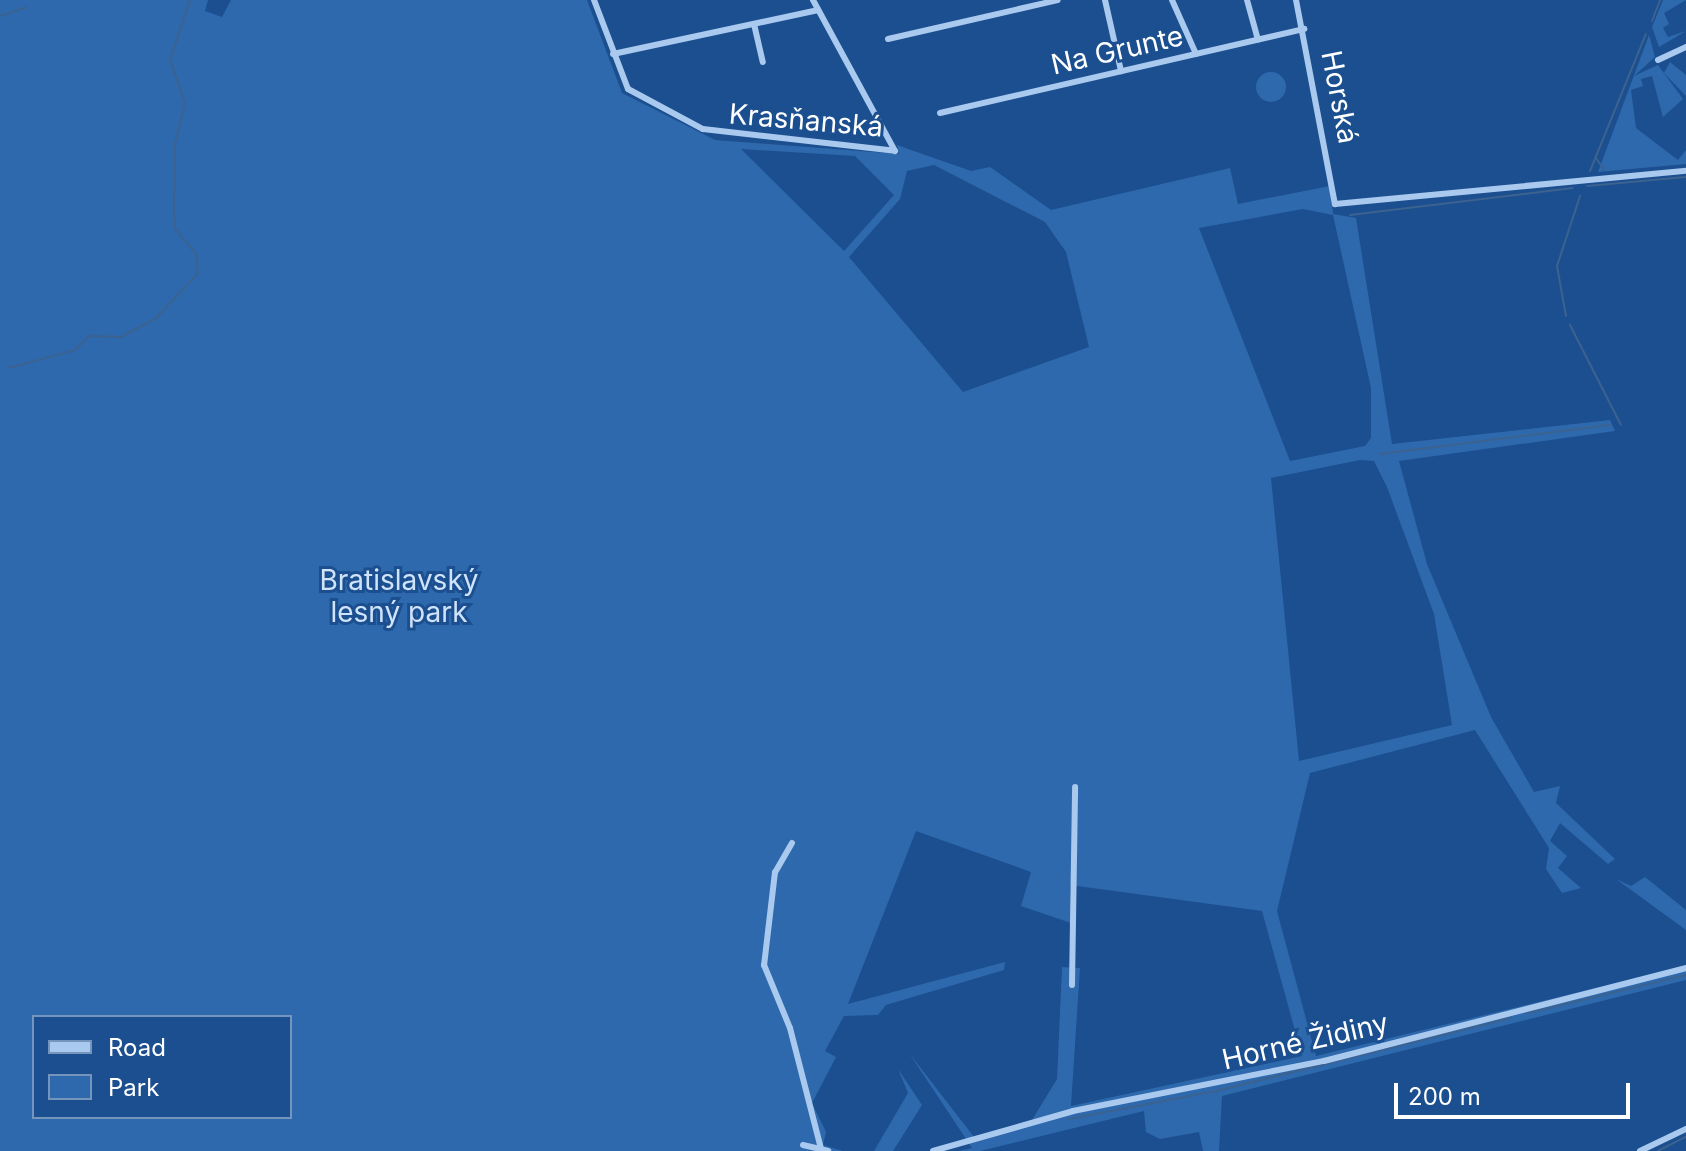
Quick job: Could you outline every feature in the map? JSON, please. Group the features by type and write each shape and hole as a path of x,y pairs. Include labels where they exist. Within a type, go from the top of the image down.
{"street":[{"name":"Krasňanská","path":"594,0 628,89 714,134 895,151 818,10"},
{"path":"613,54 818,10 813,0"},
{"path":"888,39 1058,0"},
{"path":"1105,0 1121,71"},
{"path":"1172,0 1196,54"},
{"path":"1247,0 1258,40"},
{"name":"Horská","path":"1296,0 1304,29 1335,204 1686,171"},
{"path":"754,24 763,62"},
{"name":"Na Grunte","path":"940,113 1304,29"},
{"path":"1658,60 1686,47"},
{"path":"1072,985 1075,787"},
{"path":"792,843 775,872 764,965 790,1028 824,1150 803,1145"},
{"name":"Horné Židiny","path":"933,1151 1086,1107 1324,1061 1686,968"},
{"path":"1640,1151 1686,1129"}],"green space":[{"name":"Bratislavský lesný park","path":"0,0 208,0 205,11 222,17 231,0 587,0 622,93 715,140 899,154 897,145 971,171 990,167 1051,210 1230,168 1238,204 1330,186 1333,214 1356,218 1392,444 1610,420 1615,431 1399,461 1427,564 1491,717 1534,792 1560,786 1556,803 1615,859 1608,864 1560,823 1550,841 1567,856 1558,868 1581,888 1562,893 1546,869 1549,848 1475,730 1310,773 1277,911 1316,1056 1686,966 1686,980 1222,1096 1219,1151 1203,1151 1199,1132 1160,1139 1146,1132 1144,1111 980,1151 959,1151 972,1148 909,1053 974,1137 1032,1120 1057,1079 1062,967 1080,968 1071,1106 1302,1056 1262,911 1070,885 1071,923 1021,906 1031,872 916,831 848,1004 1005,962 1004,970 886,1005 878,1015 844,1016 825,1051 836,1057 812,1103 826,1132 823,1145 843,1151 0,1151","holes":["741,149 855,156 894,195 844,251","934,165 1045,222 1066,252 1089,347 963,392 849,257 900,199 907,171","1303,209 1333,215 1371,388 1371,438 1365,446 1290,461 1199,228","1360,460 1374,461 1387,487 1434,614 1452,725 1299,761 1271,478"]},
{"path":"1663,0 1686,0 1664,13 1669,24 1663,28 1668,37 1686,31 1659,47 1652,27"},
{"path":"1649,35 1655,57 1634,76 1658,65 1683,99 1663,117 1652,76 1641,79 1643,86 1631,90 1636,128 1678,160 1686,150 1686,164 1598,172"},
{"path":"1670,62 1686,75 1686,96 1664,73"},
{"path":"1271,72 1277,73 1285,81 1285,93 1277,101 1271,102 1265,101 1257,93 1256,87 1257,81 1265,73"},
{"path":"1645,877 1686,910 1686,930 1616,879 1631,886"},
{"path":"898,1069 922,1105 893,1151 874,1151 908,1093"}],"waterway":[{"path":"8,368 75,350 89,336 121,337 156,318 198,273 196,254 175,229 174,209 175,144 185,103 170,60 190,0"},
{"path":"1652,21 1660,0"},
{"path":"0,16 27,7"},
{"path":"1590,171 1646,34"},
{"path":"1596,158 1604,170"},
{"path":"1587,186 1686,177"},
{"path":"1350,215 1572,188"},
{"path":"1566,316 1557,266 1580,196"},
{"path":"1570,325 1621,425"},
{"path":"1380,454 1611,425"},
{"path":"1528,1013 1686,975"},
{"path":"1069,1119 1216,1091 1511,1018"},
{"path":"1658,1151 1686,1137"}]}
